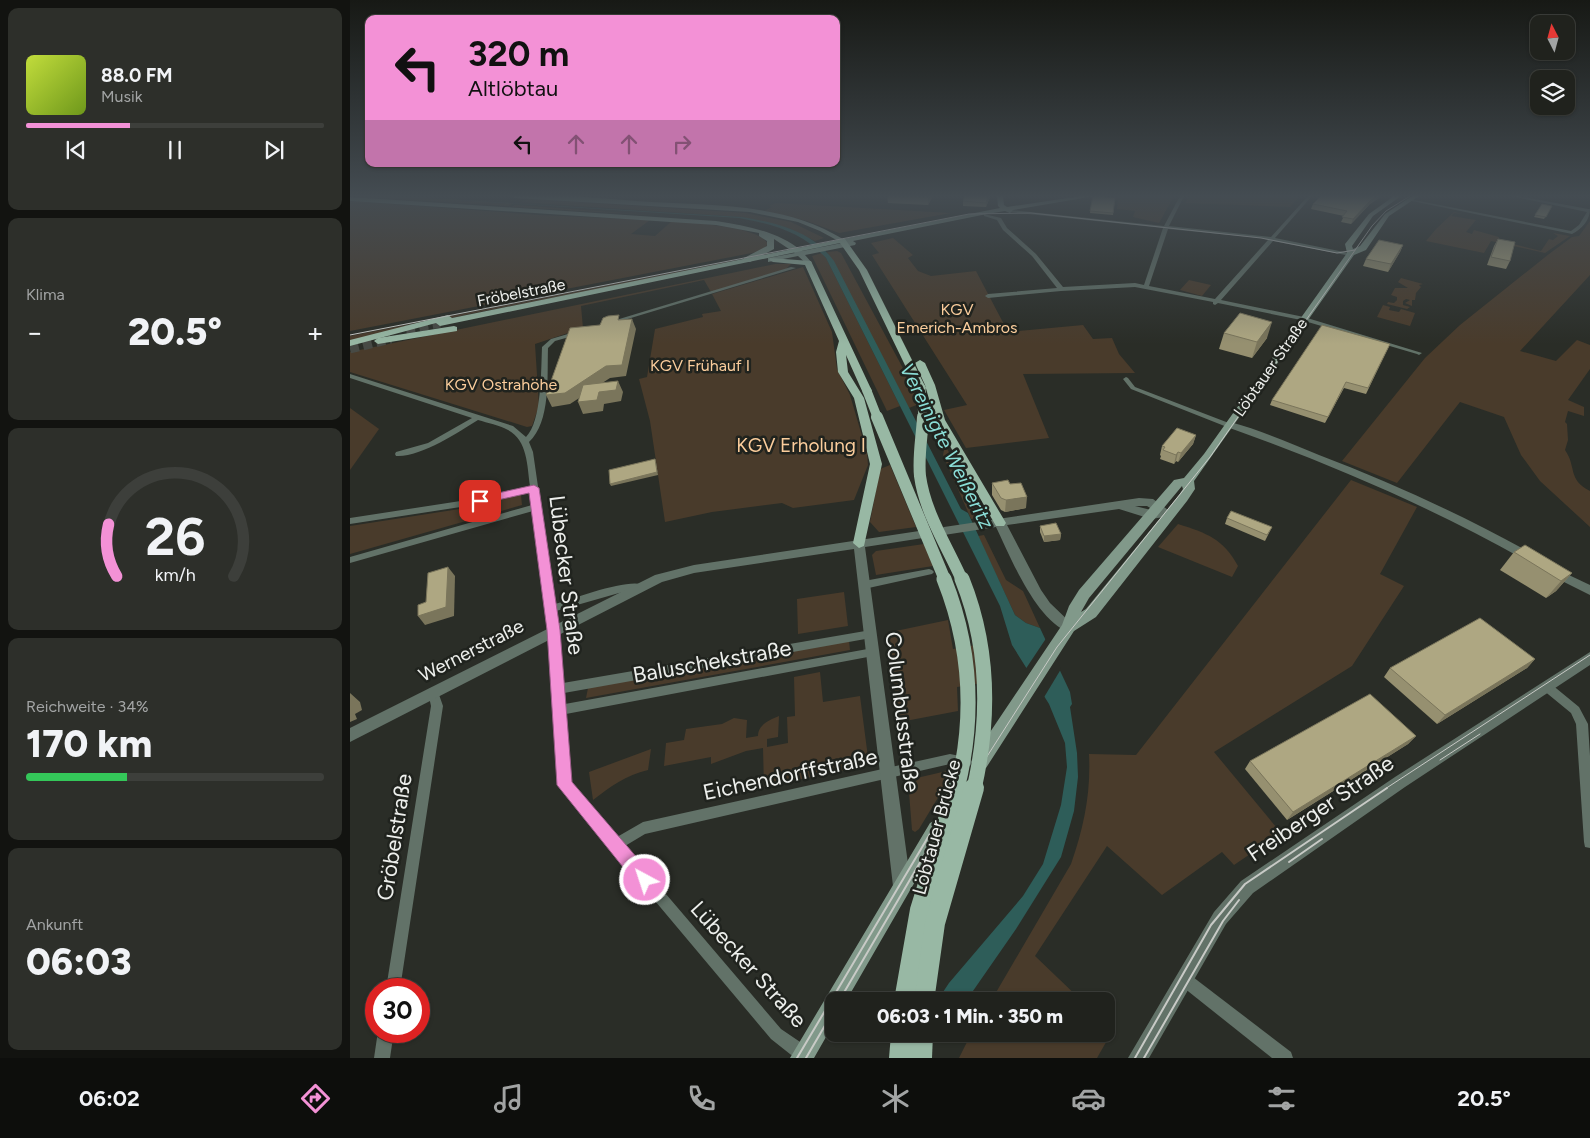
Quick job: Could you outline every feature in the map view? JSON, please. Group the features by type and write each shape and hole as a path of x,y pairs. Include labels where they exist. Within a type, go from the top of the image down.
{"main road":[{"path":"747,260 765,252 771,245"},
{"path":"792,245 802,251 808,263"},
{"name":"Fröbelstraße","path":"441,326 747,260 829,245"},
{"name":"Löbtauer Brücke","path":"846,245 863,270 922,388 924,412 919,455 921,479 929,507 963,582 975,616 982,651 984,689 983,732 978,769 968,812 941,899 932,938 925,992"},
{"name":"Löbtauer Straße","path":"1348,245 1350,254"},
{"name":"Löbtauer Straße","path":"978,767 1069,627 1091,613 1160,512 1189,489 1188,481 1230,425 1350,254 1360,251 1364,245"},
{"name":"Fröbelstraße","path":"441,326 616,294 771,260 802,251"},
{"path":"771,260 808,263"},
{"name":"Löbtauer Brücke","path":"808,263 867,391 884,439 955,603 964,638 970,674 968,732 963,765 954,805 921,905 906,992"},
{"path":"876,298 889,309 921,365 930,385 940,420 1000,523"},
{"path":"350,345 441,326"},
{"path":"844,340 841,352 843,372 860,398 876,464 861,524 859,543"},
{"path":"840,992 936,829"},
{"path":"802,1056 825,1017"},
{"path":"900,1058 901,1042"},
{"path":"921,1058 922,1042"}],"street":[{"path":"1023,245 1034,255 1061,288"},
{"path":"1146,287 1160,245"},
{"path":"1215,303 1267,245"},
{"path":"1306,245 1350,254"},
{"path":"602,325 793,268"},
{"path":"988,296 1061,288 1135,285 1215,303 1304,319 1418,352"},
{"path":"350,376 510,428 526,441 531,437 537,425 545,348 554,340 584,330"},
{"path":"1126,379 1134,388 1332,465 1458,517 1590,590"},
{"path":"350,386 361,380"},
{"path":"399,454 416,451 441,441 478,417"},
{"name":"Lübecker Straße","path":"526,441 554,630 565,785 776,1034 802,1056"},
{"path":"350,521 467,504 534,488"},
{"path":"944,531 1121,505 1160,512"},
{"path":"350,560 536,507"},
{"path":"1000,523 1040,599 1055,618 1069,627"},
{"name":"Wernerstraße","path":"350,735 659,578 694,569 919,535"},
{"name":"Columbusstraße","path":"859,543 902,886"},
{"path":"864,585 929,572"},
{"name":"Wernerstraße","path":"551,610 619,589 638,587"},
{"name":"Baluschekstraße","path":"558,689 871,634"},
{"name":"Baluschekstraße","path":"559,710 873,652"},
{"name":"Freiberger Straße","path":"1138,1058 1220,918 1247,887 1590,658"},
{"path":"1547,686 1575,710 1582,724 1590,842"},
{"name":"Gröbelstraße","path":"395,978 437,706 433,692"},
{"name":"Eichendorffstraße","path":"615,845 643,828 950,759 960,760 978,767"},
{"path":"1184,979 1286,1058"},
{"path":"382,1058 384,1043"}],"green space":[{"path":"350,245 767,245 762,251 350,331"},
{"name":"KGV Emerich-Ambros","path":"873,245 902,245 913,255 908,258 918,271 931,276 976,271 1008,332 1083,325 1093,339 1112,338 1119,354 1135,373 1023,374 1049,438 966,448 944,410 967,405 872,255 879,253"},
{"path":"1447,245 1488,245 1484,253"},
{"path":"1511,245 1519,245 1541,251 1545,245 1556,245 1545,253"},
{"path":"1561,245 1590,245 1590,275 1520,351 1556,361 1577,340 1590,345 1590,369 1568,400 1584,407 1584,416 1568,411 1565,422 1567,424 1568,440 1565,450 1578,482 1590,491 1590,527 1540,481 1521,455 1504,417 1460,402 1397,483 1342,461 1425,358 1460,325"},
{"path":"837,251 841,253 912,385 919,404 909,408 827,252"},
{"path":"822,253 900,406 887,411 812,256"},
{"path":"746,258 647,280 498,308 350,342 350,336"},
{"name":"KGV Ostrahöhe","path":"775,264 791,264 786,269 711,292 704,280 581,306 583,328 535,344 539,406 532,426 527,427 350,372 350,352"},
{"name":"KGV Erholung I","path":"803,267 832,332 837,369 850,395 867,453 868,465 854,500 793,508 782,503 712,512 665,522 650,421 639,379 647,377 655,329 703,317 702,314 721,311 712,294"},
{"path":"1401,278 1423,284 1419,285 1421,287 1416,293 1415,300 1412,300 1412,306 1405,303 1410,300 1406,299 1403,301 1403,305 1410,307 1407,309 1387,304 1388,302 1394,303 1397,300 1397,297 1391,295 1395,288 1408,288 1398,282"},
{"path":"1189,280 1211,285 1202,296 1180,290"},
{"path":"1383,305 1390,307 1389,310 1399,312 1401,309 1415,313 1410,326 1377,317"},
{"path":"350,408 379,429 350,470"},
{"path":"945,445 984,517 971,519 943,455"},
{"path":"890,465 916,527 879,532 870,522 880,469"},
{"path":"1351,480 1417,507 1380,574 1404,586 1352,666 1214,752 1281,833 1234,865 1222,852 1162,895 1107,846 1035,956 1073,992 996,992 1071,864 1086,810 1089,754 1136,755"},
{"path":"521,495 522,505 350,554 350,526 466,508"},
{"path":"1178,524 1206,534 1220,543 1238,566 1232,577 1158,547"},
{"path":"984,535 1006,580 1023,591 1040,628 1026,623 1015,615 978,536"},
{"path":"924,544 933,566 876,575 872,555 876,551"},
{"path":"844,592 848,626 798,634 797,599"},
{"path":"948,620 953,649 987,643 989,682 957,687 958,711 900,722 886,633"},
{"path":"849,641 850,650 586,698 588,688"},
{"path":"820,672 823,702 860,696 869,765 764,787 763,748 746,751 711,764 711,757 664,766 666,743 684,740 686,729 722,724 734,718 747,720 746,738 758,736 762,726 779,716 778,737 767,739 767,747 788,743 787,717 795,716 794,677"},
{"path":"651,749 648,770 625,778 593,800 589,772"},
{"path":"951,770 945,786 919,829 915,832 912,830 908,780"},
{"path":"967,1042 1106,1042 1097,1058 959,1058"}],"water":[{"path":"812,245 819,245 834,261 961,509 968,513 1015,615 1026,623 1040,628 1070,692 1078,777 1074,811 1061,857 1016,929 972,992 943,992 1023,896 1043,864 1061,805 1067,767 1065,743 1049,704 1012,645 1000,606 826,258"}],"pier":[{"path":"1047,637 1061,669 1043,699 1025,670"}],"building":[{"path":"1375,245 1403,245 1391,264 1366,259"},
{"path":"1496,245 1514,245 1510,261 1491,257"},
{"path":"1240,313 1272,322 1257,342 1224,333"},
{"path":"619,315 618,320 632,319 622,365 606,366 565,393 546,395 570,328 600,325 603,318"},
{"path":"1322,325 1390,344 1368,388 1346,382 1328,417 1272,400"},
{"path":"618,381 616,390 599,392 597,400 578,402 583,385"},
{"path":"1177,428 1196,435 1181,453 1178,452 1176,455 1163,450 1165,447 1162,446"},
{"path":"655,459 657,472 610,484 609,470"},
{"path":"1008,480 1010,484 1021,483 1027,497 1006,500 1001,498 992,483"},
{"path":"1231,511 1272,527 1267,535 1227,518"},
{"path":"1056,523 1061,534 1044,536 1040,526"},
{"path":"1525,545 1572,573 1561,581 1514,552"},
{"path":"448,567 446,607 418,616 418,605 426,602 428,573"},
{"path":"1480,618 1535,659 1445,715 1390,668"},
{"path":"1370,694 1416,736 1293,812 1250,761"}],"tunnel":[{"path":"406,330 440,323"},
{"path":"350,349 391,339"}],"tram line":[{"path":"350,335 809,245"},
{"path":"1298,245 1337,253 1355,250"},
{"path":"986,758 1057,647 1210,457 1358,245"},
{"path":"1385,789 1590,655"},
{"path":"1440,760 1480,734"},
{"path":"1135,1058 1211,925 1245,884 1387,788"},
{"path":"797,1058 940,817"},
{"path":"1289,862 1322,839"},
{"path":"844,992 932,842"},
{"path":"1144,1058 1223,921 1239,900"},
{"path":"806,1058 825,1025"}],"route":[{"path":"480,501 534,488 554,630 565,785 645,880"}],"park label":[{"name":"KGV Frühauf I","path":"700,365"}],"water label":[{"name":"Vereinigte Weißeritz","path":"947,446"}]}
